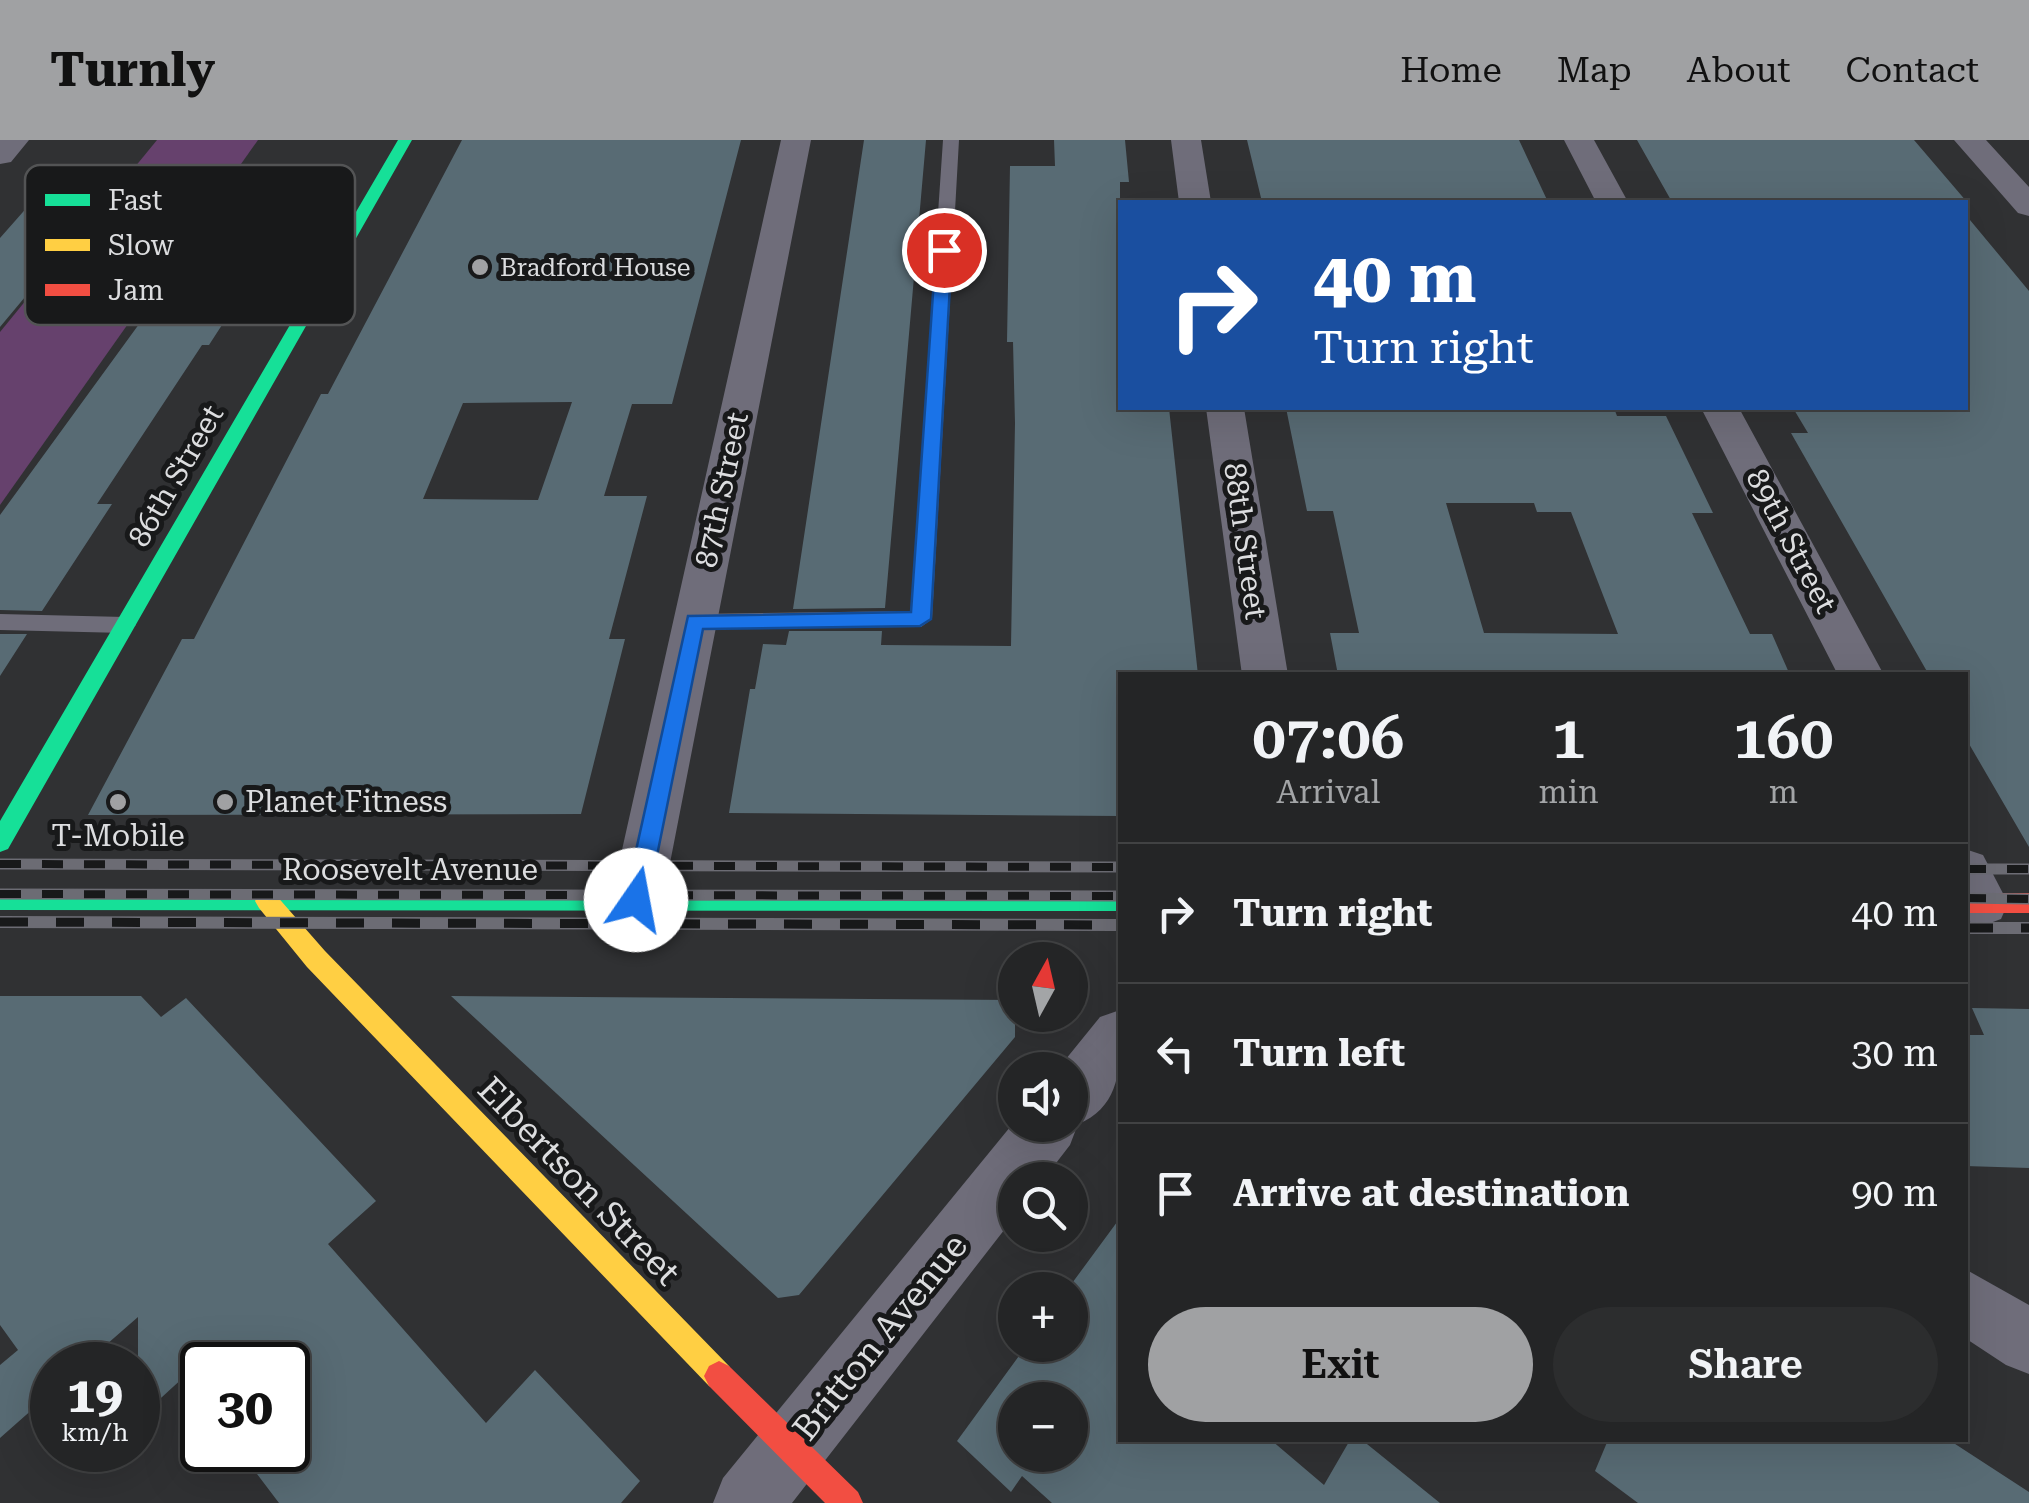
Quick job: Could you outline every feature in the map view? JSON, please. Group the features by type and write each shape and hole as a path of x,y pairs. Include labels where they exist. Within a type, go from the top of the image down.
{"street":[{"path":"0,155 14,140"},
{"name":"86th Street","path":"355,226 405,140"},
{"name":"87th Street","path":"636,900 796,140"},
{"path":"1186,140 1195,200"},
{"path":"1578,140 1611,200"},
{"path":"1970,140 2029,206"},
{"name":"86th Street","path":"0,842 298,325"},
{"name":"88th Street","path":"1225,410 1265,672"},
{"name":"89th Street","path":"1721,410 1859,672"},
{"name":"Roosevelt Avenue","path":"0,900 1118,901"},
{"name":"Elbertson Street","path":"267,900 316,960 847,1503"},
{"path":"1088,1076 1118,1039"},
{"name":"Britton Avenue","path":"748,1503 1036,1142"},
{"path":"1968,1303 2029,1342"}],"lane":[{"path":"695,622 920,619 951,140"},
{"path":"0,622 125,624"}],"shaded area":[{"path":"157,140 258,140 240,165 137,165"},
{"path":"25,301 25,325 127,325 0,505 0,332"}],"building":[{"path":"462,140 741,140 672,404 632,404 604,496 647,496 609,639 625,639 581,814 88,815 182,639 194,639 321,394 328,394","holes":["572,402 538,500 423,499 463,403"]},
{"path":"864,140 926,140 885,608 793,609"},
{"path":"1054,140 1125,140 1129,182 1120,182 1118,200 1118,410 1169,410 1198,672 1118,672 1118,816 729,813 750,689 755,689 763,644 786,645 789,631 882,631 881,645 1011,646 1015,423 1013,342 1007,342 1010,166 1055,166"},
{"path":"1247,140 1519,140 1547,200 1262,200"},
{"path":"1637,140 1914,140 1965,200 1671,200"},
{"path":"25,210 25,297 0,327 0,238"},
{"path":"1968,218 2029,291 2029,847 1968,742 1968,672 1927,672 1791,433 1808,433 1794,410 1968,410"},
{"path":"138,325 222,325 209,345 202,345 97,504 112,504 42,611 0,610 0,515"},
{"path":"1286,410 1615,410 1617,416 1666,416 1713,513 1692,513 1750,634 1772,634 1789,672 1337,672 1330,633 1359,633 1333,511 1307,511","holes":["1446,503 1534,503 1537,512 1571,512 1618,634 1484,633"]},
{"path":"0,634 27,634 0,676"},
{"path":"0,996 141,996 161,1017 186,998 376,1201 328,1244 486,1423 535,1370 640,1481 621,1503 279,1503 256,1472 310,1472 310,1342 180,1342 180,1381 160,1399 160,1342 138,1342 138,1317 109,1342 30,1342 30,1411 0,1438 0,1365 18,1350 0,1325"},
{"path":"451,996 998,1000 998,1032 1015,1032 1015,1037 998,1052 998,1057 799,1295 778,1298"},
{"path":"1972,1008 2029,1009 2029,1168 1968,1166 1968,1035 1984,1035"},
{"path":"1118,1221 1118,1442 1273,1442 1324,1485 1349,1442 1364,1442 1440,1503 1052,1503 1022,1476 1011,1492 957,1441 998,1385 998,1472 1088,1472 1088,1382 1000,1382 1015,1362 1088,1362 1088,1272 1080,1272"},
{"path":"1607,1442 1952,1442 2029,1492 2029,1503 1638,1503 1595,1471"}],"railway":[{"path":"0,864 1118,867"},
{"path":"1968,869 2029,869"},
{"path":"0,894 1118,896"},
{"path":"1968,898 2029,899"},
{"path":"0,922 1118,925"},
{"path":"1968,928 2029,928"}],"traffic: fast":[{"path":"355,227 405,140"},
{"path":"0,842 298,325"},
{"path":"0,900 1118,901"}],"traffic: slow":[{"path":"267,901 316,959 719,1376"}],"traffic: jam":[{"path":"1968,903 2029,903"},
{"path":"719,1376 847,1503"}],"place":[{"name":"Bradford House","path":"480,267"},
{"name":"T-Mobile","path":"118,802"},
{"name":"Planet Fitness","path":"225,802"}],"route":[{"path":"636,900 695,622 920,619 944,250"}]}
